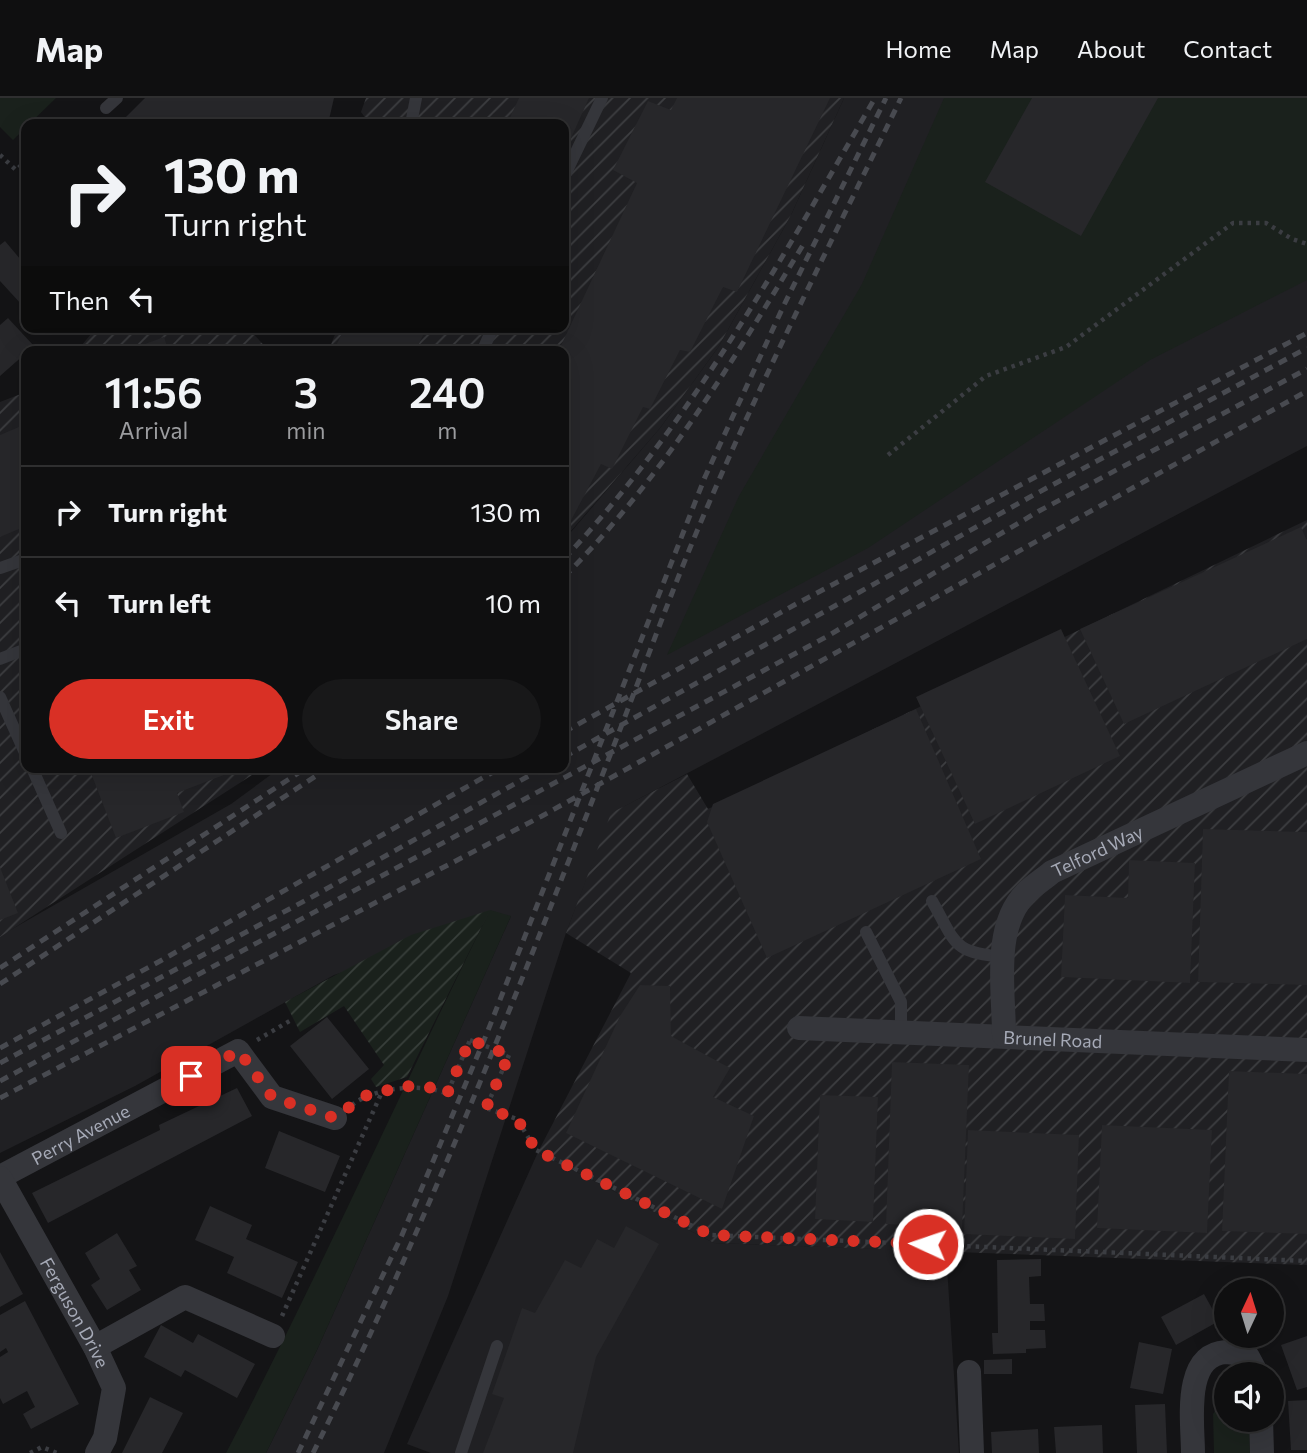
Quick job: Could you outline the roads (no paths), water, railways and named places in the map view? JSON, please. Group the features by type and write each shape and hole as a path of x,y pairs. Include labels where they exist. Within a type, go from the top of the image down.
{"street":[{"name":"Telford Way","path":"1004,1035 1004,957 1010,919 1025,894 1052,872 1307,753"},
{"name":"Brunel Road","path":"799,1028 1307,1050"},
{"name":"Perry Avenue","path":"0,1177 239,1051 272,1097 335,1118"},
{"name":"Ferguson Drive","path":"0,1177 95,1347 114,1388 105,1438 97,1453"},
{"path":"95,1347 185,1297 273,1336"},
{"path":"1193,1453 1193,1402 1197,1373 1207,1359 1227,1352 1248,1357 1251,1362"},
{"path":"969,1372 972,1453"},
{"path":"1261,1432 1262,1453"}],"lane":[{"path":"106,108 117,98"},
{"path":"412,119 416,98"},
{"path":"569,167 602,98"},
{"path":"0,568 21,561"},
{"path":"0,659 21,651"},
{"path":"0,696 21,744"},
{"path":"34,773 61,833"},
{"path":"932,901 957,947 972,954 1004,957"},
{"path":"866,932 901,1002 901,1032"},
{"path":"461,1453 498,1346"}],"railway":[{"path":"569,553 610,507 694,396 769,278 875,98"},
{"path":"298,1453 402,1235 487,1033 705,477 783,307 886,98"},
{"path":"313,1453 431,1198 504,1025 714,491 792,322 901,98"},
{"path":"569,572 634,499 665,458 724,373 806,240"},
{"path":"569,729 798,603 1307,333"},
{"path":"569,754 1030,497 1307,348"},
{"path":"0,1081 826,637 1039,511 1307,369"},
{"path":"0,1098 542,816 1307,391"},
{"path":"0,968 298,773"},
{"path":"0,984 320,773"},
{"path":"0,1048 162,960 491,773"},
{"path":"0,1063 310,898 534,773"}]}
